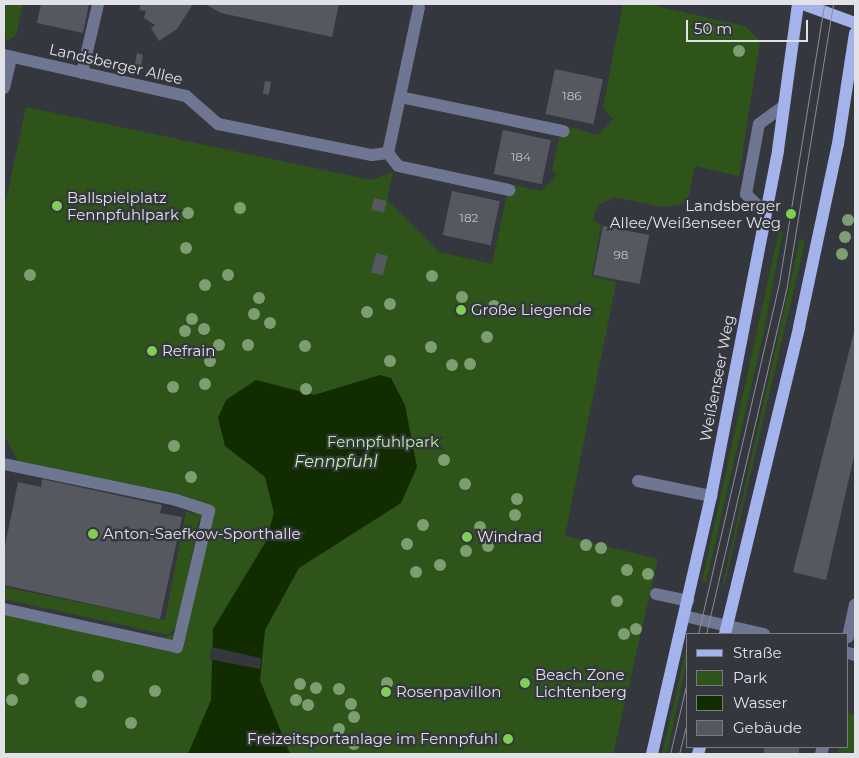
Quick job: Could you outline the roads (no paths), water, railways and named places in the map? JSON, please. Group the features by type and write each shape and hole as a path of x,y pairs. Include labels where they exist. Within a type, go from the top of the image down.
{"main road":[{"name":"Weißenseer Weg","path":"652,754 711,496 784,106 798,4"},
{"path":"803,4 855,23"},
{"path":"726,630 799,327 838,144 855,33"}],"street":[{"path":"82,72 98,4"},
{"path":"419,8 388,154 398,166 508,190"},
{"path":"4,88 7,56"},
{"name":"Landsberger Allee","path":"7,56 186,96 218,124 372,155 388,154"},
{"path":"400,97 563,131"},
{"path":"765,213 746,194 759,124 784,106"},
{"path":"4,464 176,500 209,512 178,647 4,609"},
{"path":"638,480 711,496"},
{"path":"656,594 688,601"},
{"path":"849,633 855,605"},
{"path":"684,616 726,630 754,633"}],"water":[{"name":"Fennpfuhl","path":"380,375 391,378 405,405 417,467 401,503 299,568 265,630 260,680 290,754 188,754 211,700 213,629 265,543 274,513 265,477 225,446 218,418 226,400 256,380 314,395"}],"tram line":[{"path":"698,633 779,283 824,4"},
{"path":"706,633 787,285 833,4"},
{"path":"670,754 686,686"},
{"path":"679,754 686,725"}],"place":[{"name":"Ballspielplatz Fennpfuhlpark","path":"57,206"},
{"name":"Landsberger Allee/Weißenseer Weg","path":"791,214"},
{"name":"Große Liegende","path":"461,310"},
{"name":"Refrain","path":"152,351"},
{"name":"Anton-Saefkow-Sporthalle","path":"93,534"},
{"name":"Windrad","path":"467,537"},
{"name":"Beach Zone Lichtenberg","path":"525,683"},
{"name":"Rosenpavillon","path":"386,692"},
{"name":"Freizeitsportanlage im Fennpfuhl","path":"508,739"}],"park label":[{"name":"Fennpfuhlpark","path":"383,442"}]}
